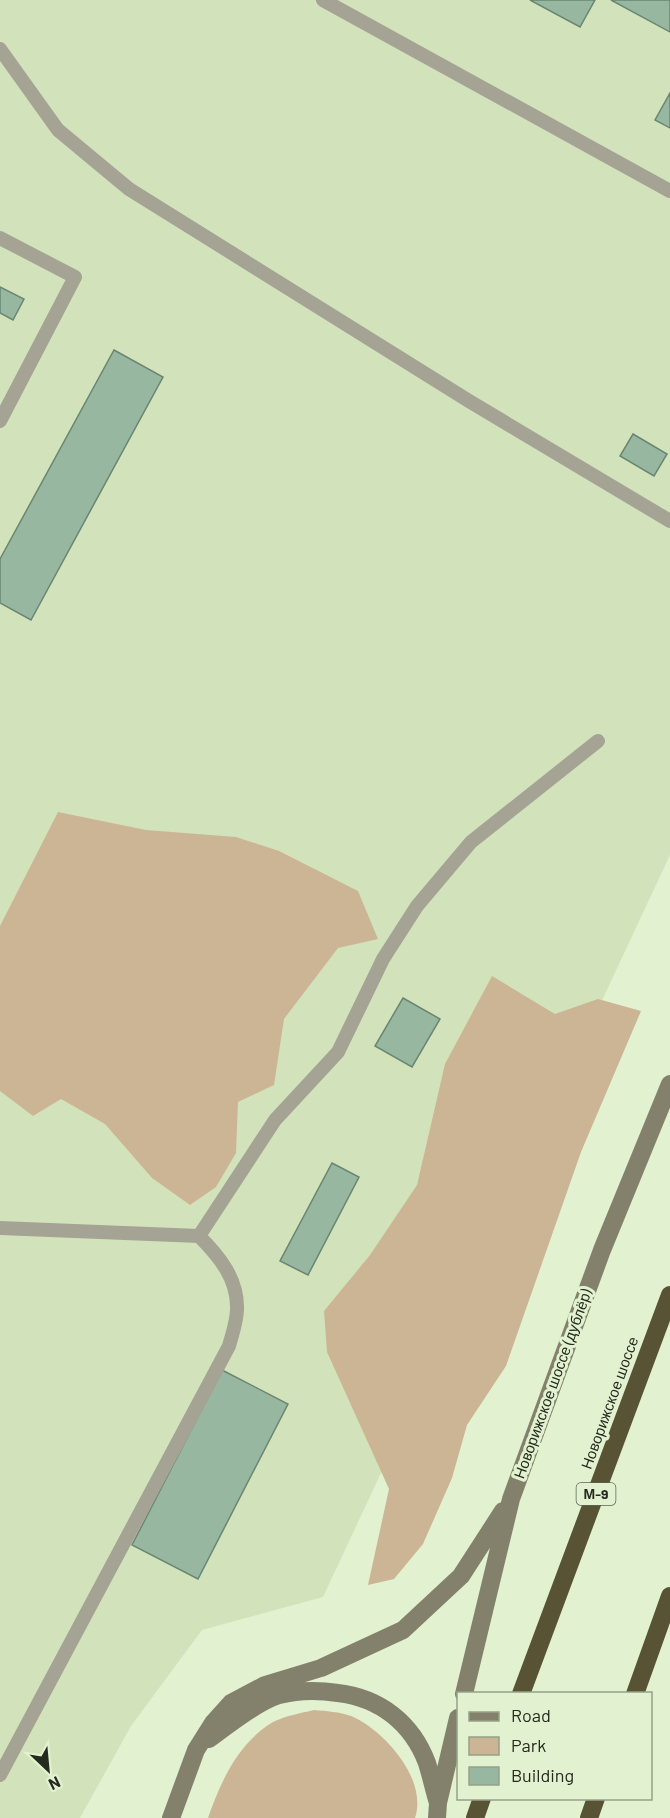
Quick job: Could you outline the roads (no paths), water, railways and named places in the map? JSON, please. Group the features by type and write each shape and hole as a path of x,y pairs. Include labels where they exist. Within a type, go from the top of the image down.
{"highway":[{"name":"Новорижское шоссе","path":"522,1692 670,1295"},
{"path":"636,1692 670,1596"},
{"path":"475,1818 481,1800"},
{"path":"589,1818 595,1800"}],"street":[{"name":"Новорижское шоссе (дублёр)","path":"464,1692 511,1499 602,1250 670,1084"},
{"path":"171,1818 196,1750 213,1723 231,1703 265,1685 321,1668 403,1630 461,1576 511,1499"},
{"path":"196,1750 237,1718 278,1695 316,1690 358,1695 389,1710 413,1737 426,1761 437,1810"},
{"path":"437,1810 457,1726"}],"lane":[{"path":"322,0 670,191"},
{"path":"0,49 58,130 129,189 469,401 670,521"},
{"path":"0,238 75,277 0,421"},
{"path":"199,1236 275,1120 338,1052 383,959 417,906 471,842 598,741"},
{"path":"0,1228 199,1236 220,1258 233,1284 237,1310 229,1346 0,1775"}]}
